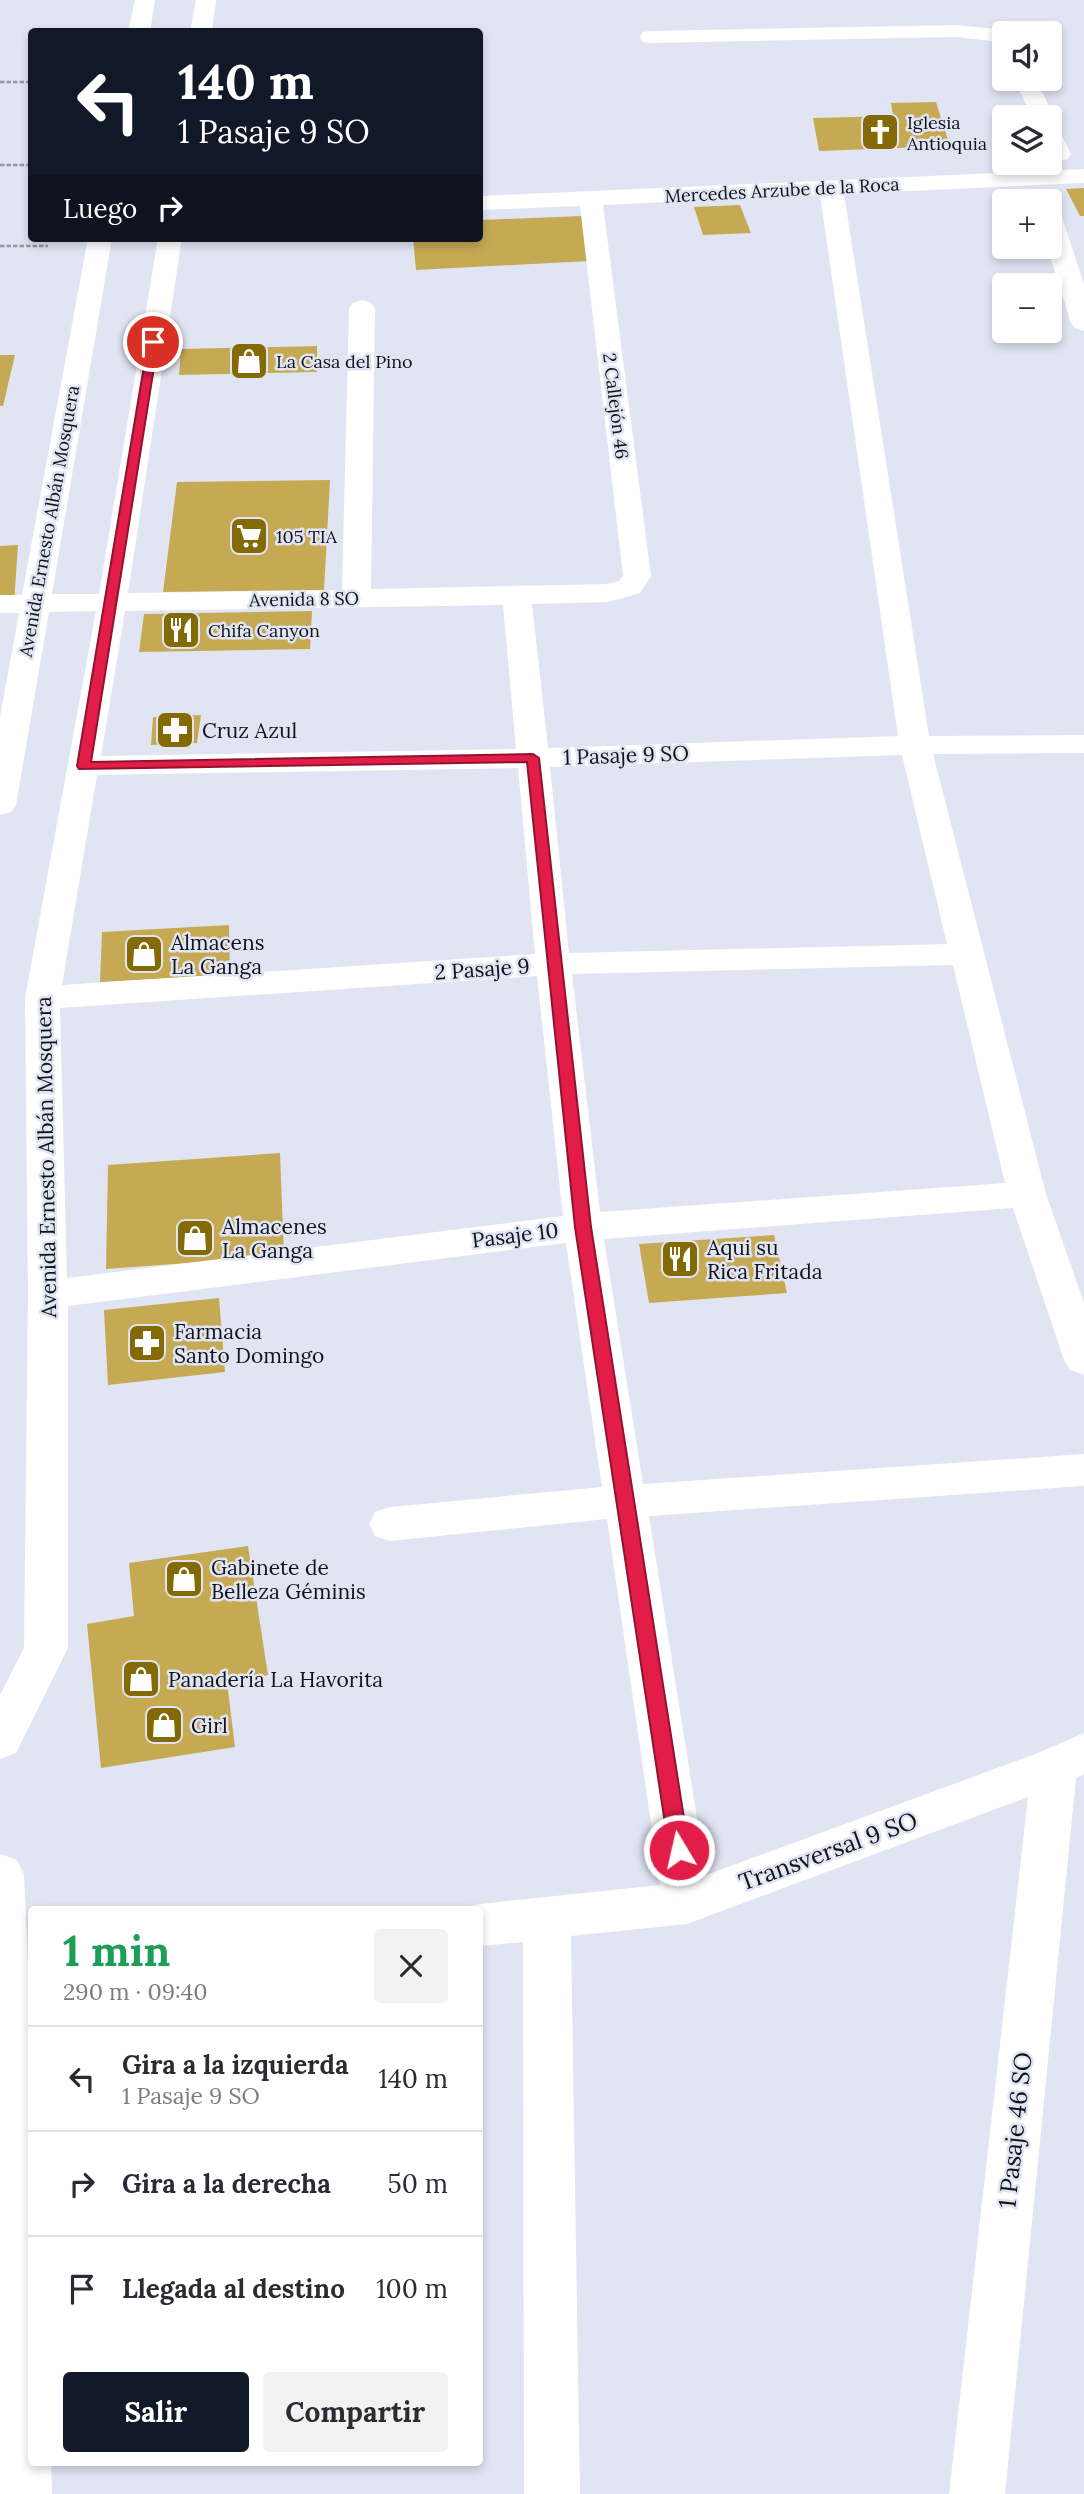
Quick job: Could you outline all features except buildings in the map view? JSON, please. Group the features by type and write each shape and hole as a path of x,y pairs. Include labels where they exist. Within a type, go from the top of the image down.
{"street":[{"path":"140,28 145,0"},
{"path":"202,28 206,0"},
{"path":"651,37 957,31 992,35"},
{"path":"1062,149 1084,153"},
{"name":"Mercedes Arzube de la Roca","path":"483,203 1084,176"},
{"path":"525,178 534,202"},
{"path":"1037,178 1041,189"},
{"path":"831,188 915,745 1027,1194 1084,1360"},
{"name":"2 Callejón 46","path":"591,200 637,576 630,587 608,593"},
{"name":"Avenida Ernesto Albán Mosquera","path":"0,805 99,242"},
{"name":"Avenida Ernesto Albán Mosquera","path":"0,1740 46,1647 48,1294 42,998 112,603 169,242"},
{"path":"1062,254 1084,323"},
{"path":"356,597 362,423 362,308"},
{"name":"Avenida 8 SO","path":"0,604 608,593"},
{"path":"517,596 553,964 583,1227 687,1903"},
{"name":"1 Pasaje 9 SO","path":"83,766 533,758 915,745 1084,744"},
{"name":"2 Pasaje 9","path":"42,998 553,964 966,954"},
{"name":"Pasaje 10","path":"48,1294 583,1227 1027,1194"},
{"path":"390,1524 626,1501 1084,1469"},
{"name":"Transversal 9 SO","path":"483,1925 687,1903 1069,1759"},
{"name":"1 Pasaje 46 SO","path":"977,2494 1069,1759"},
{"path":"0,1875 18,1972 24,2494"},
{"path":"547,1918 552,2494"}],"path":[{"path":"0,82 28,82"},
{"path":"0,165 28,165"}],"place":[{"name":"Iglesia Antioquia","path":"880,132"},
{"name":"La Casa del Pino","path":"249,361"},
{"name":"105 TIA","path":"249,536"},
{"name":"Chifa Canyon","path":"181,630"},
{"name":"Cruz Azul","path":"175,730"},
{"name":"Almacens La Ganga","path":"144,954"},
{"name":"Almacenes La Ganga","path":"195,1238"},
{"name":"Aqui su Rica Fritada","path":"680,1259"},
{"name":"Farmacia Santo Domingo","path":"147,1343"},
{"name":"Gabinete de Belleza Géminis","path":"184,1579"},
{"name":"Panadería La Havorita","path":"141,1679"},
{"name":"Girl","path":"164,1725"}],"route":[{"path":"153,342 83,766 533,758 583,1227 679,1850"}]}
